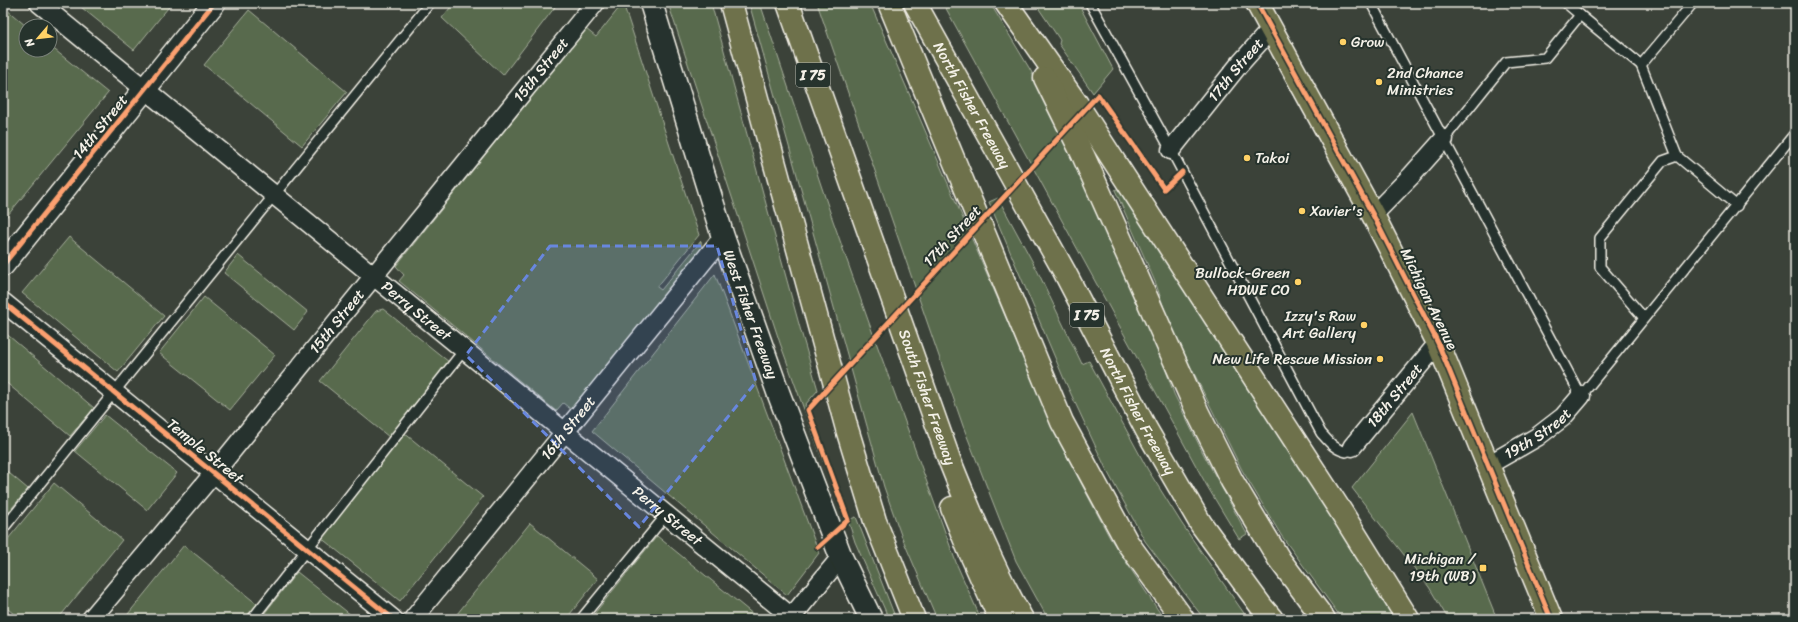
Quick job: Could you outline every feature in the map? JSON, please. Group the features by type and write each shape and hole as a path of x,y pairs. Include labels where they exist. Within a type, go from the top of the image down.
{"main road":[{"path":"731,3 847,429 875,521 914,619"},
{"name":"I 75","path":"788,3 838,147"},
{"path":"889,3 1062,422 1127,542 1183,619"},
{"name":"North Fisher Freeway","path":"915,3 1064,271 1146,429 1172,474 1201,524 1272,619"},
{"name":"Michigan Avenue","path":"1257,3 1373,215 1438,343 1551,619"},
{"path":"1011,12 1083,156 1198,413 1232,481 1279,559 1324,619"},
{"path":"1011,12 1081,110 1338,506 1408,619"},
{"path":"838,147 862,250 950,504 1000,619"},
{"name":"South Fisher Freeway","path":"838,147 949,459 977,528 1004,588 1022,619"}],"street":[{"name":"Perry Street","path":"39,3 792,618"},
{"name":"14th Street","path":"3,265 214,3"},
{"name":"15th Street","path":"92,619 214,473 595,3"},
{"name":"West Fisher Freeway","path":"651,3 723,237 778,392 842,557 871,619"},
{"name":"17th Street","path":"1171,150 1238,66 1271,29"},
{"path":"1373,215 1444,139"},
{"name":"16th Street","path":"413,619 723,237"},
{"name":"Temple Street","path":"3,302 392,619"},
{"name":"18th Street","path":"1352,447 1438,343"},
{"name":"19th Street","path":"1488,465 1542,433 1563,417 1581,396"},
{"path":"792,618 842,557"}],"lane":[{"path":"3,529 430,3"},
{"path":"1090,3 1171,150 1321,433 1332,446 1339,450 1346,452 1352,447"},
{"path":"1371,3 1581,396 1795,133"},
{"path":"1568,3 1567,4 1641,65 1677,156 1737,206"},
{"path":"1641,65 1693,3"},
{"path":"1444,139 1506,62 1545,58 1580,15"},
{"path":"1644,318 1600,267 1600,238 1663,160 1677,156"},
{"path":"252,619 464,350"},
{"path":"581,619 666,514"}],"highlighted area":[{"path":"550,246 717,246 756,382 639,527 466,355"}],"green space":[{"path":"76,3 172,3 134,50"},
{"path":"454,3 558,3 503,75 442,18"},
{"path":"623,3 699,235 657,287 661,290 701,241 702,251 573,411 563,403 556,411 399,281 404,275 396,266 586,29 596,37"},
{"path":"668,3 711,3 818,390 805,405 825,462 823,462 780,343"},
{"path":"749,3 760,3 868,320 957,565 981,619 937,619 901,535 884,487"},
{"path":"817,3 870,3 1060,443 1110,538 1164,619 1048,619 1016,561 963,426"},
{"path":"943,3 990,3 1031,71 1070,147 1152,329 1174,394 1204,455 1247,534 1239,539 1207,486"},
{"path":"1035,3 1078,3 1113,69 1093,93 1059,44 1060,40"},
{"path":"6,9 18,19 18,58 58,58 58,52 108,93 3,221 3,13"},
{"path":"249,10 347,92 302,146 204,65"},
{"path":"1122,186 1395,619 1342,619 1281,535 1242,470 1169,323 1156,284 1115,190"},
{"path":"998,198 1037,270 1082,364 1089,361 1148,470 1182,524 1248,619 1204,619 1145,541 1107,471 1064,379 989,202"},
{"path":"69,237 164,316 118,372 22,293"},
{"path":"238,255 308,312 294,330 224,273"},
{"path":"715,274 819,553 787,595 592,431"},
{"path":"204,297 275,355 230,410 159,353"},
{"path":"383,309 449,362 389,437 320,381 376,311"},
{"path":"3,331 94,408 70,436 3,380"},
{"path":"1413,412 1497,619 1448,619 1429,587 1352,488"},
{"path":"105,415 177,473 147,510 75,451"},
{"path":"403,432 483,497 400,601 320,537"},
{"path":"3,468 28,489 6,515 3,513"},
{"path":"54,483 122,540 58,619 20,619 3,605 3,545"},
{"path":"856,517 896,619 889,619 855,542 848,520"},
{"path":"530,523 598,579 566,619 453,619"},
{"path":"657,536 754,615 750,619 590,619"},
{"path":"184,545 257,604 245,619 124,619"},
{"path":"297,572 356,619 260,619"}],"cycle path":[{"path":"3,265 214,3"},
{"path":"1257,3 1373,215 1438,343 1551,619"},
{"path":"818,547 848,520 808,410 1098,95 1164,189 1182,172"},
{"path":"3,302 393,619"}],"place":[{"name":"Grow","path":"1343,42"},
{"name":"2nd Chance Ministries","path":"1379,82"},
{"name":"Takoi","path":"1247,158"},
{"name":"Xavier's","path":"1302,211"},
{"name":"Bullock-Green HDWE CO","path":"1298,282"},
{"name":"Izzy's Raw Art Gallery","path":"1364,325"},
{"name":"New Life Rescue Mission","path":"1380,359"},
{"name":"Michigan / 19th (WB)","path":"1483,568"}]}
